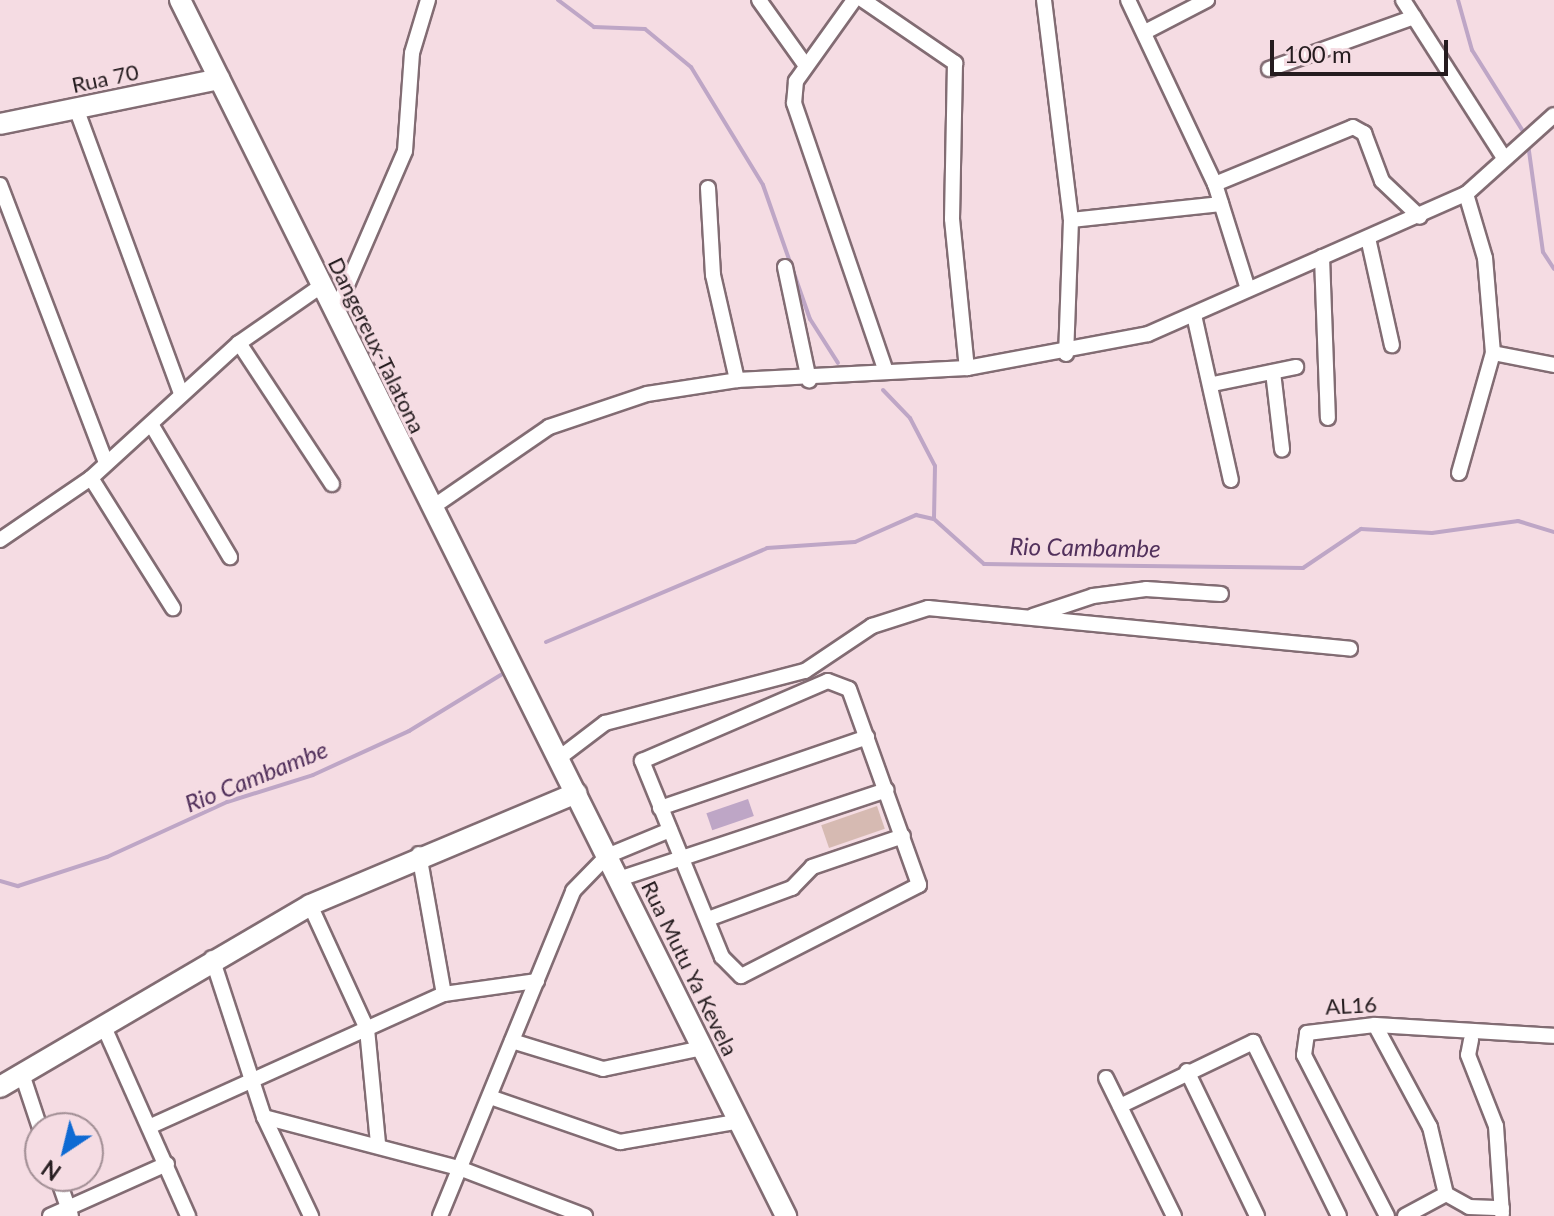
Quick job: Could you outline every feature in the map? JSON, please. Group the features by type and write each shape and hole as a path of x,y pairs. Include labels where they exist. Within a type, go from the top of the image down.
{"main road":[{"name":"Dangereux-Talatona","path":"180,0 555,750"},
{"name":"Dangereux-Talatona","path":"194,0 440,502 493,623"},
{"name":"Rua 70","path":"0,124 219,79"},
{"name":"Rua Mutu Ya Kevela","path":"555,750 785,1216"},
{"path":"0,1087 104,1027 212,958 310,905 419,854 576,793"}],"street":[{"path":"341,299 405,151 412,53 428,0"},
{"path":"759,0 806,66"},
{"path":"854,0 796,81 794,103 886,371"},
{"path":"863,0 955,63 952,219 967,368"},
{"path":"1044,0 1071,220 1066,354"},
{"path":"1128,0 1215,184 1248,289"},
{"path":"1145,32 1207,0"},
{"path":"1403,0 1504,158"},
{"path":"1269,69 1414,17"},
{"path":"76,108 181,393"},
{"path":"440,502 570,416 737,380 809,380 886,371 967,368 1066,354 1194,315 1466,194 1554,115"},
{"path":"1215,184 1353,127 1364,133 1382,181 1420,217"},
{"path":"0,185 106,463"},
{"path":"708,188 713,275 737,380"},
{"path":"1459,473 1493,353 1485,258 1466,194"},
{"path":"1071,220 1221,204"},
{"path":"1368,238 1392,345"},
{"path":"1322,257 1328,418"},
{"path":"785,267 809,380"},
{"path":"0,540 91,478 239,343 321,286"},
{"path":"1194,315 1213,384 1231,480"},
{"path":"239,343 332,484"},
{"path":"1493,353 1554,365"},
{"path":"1213,384 1296,367"},
{"path":"1273,372 1282,449"},
{"path":"151,424 230,557"},
{"path":"91,478 173,608"},
{"path":"1031,617 1106,594 1221,594"},
{"path":"555,750 630,714 823,663 898,614 951,608 1350,649"},
{"path":"828,681 845,683 887,790 919,877 915,892 747,975 728,966 660,808 643,760 828,681"},
{"path":"660,808 867,737"},
{"path":"619,879 681,854 887,790"},
{"path":"440,1216 573,891 607,856 670,830"},
{"path":"708,919 792,888 812,867 903,836"},
{"path":"419,854 444,994"},
{"path":"310,905 367,1029 378,1144"},
{"path":"212,958 264,1117 311,1216"},
{"path":"151,1126 250,1077 444,994 537,981"},
{"path":"1375,1025 1430,1127 1446,1194 1469,1207 1502,1212 1496,1126 1468,1055 1471,1040"},
{"name":"AL16","path":"1387,1216 1303,1048 1314,1030 1375,1025 1554,1036"},
{"path":"104,1027 151,1126 188,1216"},
{"path":"512,1041 603,1069 703,1048"},
{"path":"1120,1106 1187,1071 1256,1044 1339,1216"},
{"path":"1187,1071 1257,1216"},
{"path":"22,1074 35,1112"},
{"path":"1106,1078 1174,1216"},
{"path":"490,1097 620,1142 740,1121"},
{"path":"264,1117 378,1144 459,1168 585,1216"},
{"path":"50,1216 70,1213 167,1164"},
{"path":"63,1192 70,1213"},
{"path":"1405,1216 1446,1194"},
{"path":"1452,1216 1469,1207"}],"shaded area":[{"path":"748,799 754,816 712,830 706,813"},
{"path":"877,806 885,829 829,848 821,825"}],"waterway":[{"path":"558,0 594,27 645,29 691,67 763,185 810,319 838,363"},
{"path":"1458,0 1472,50 1526,136"},
{"path":"1528,144 1543,252 1554,269"},
{"path":"883,390 910,418 935,466 934,518"},
{"name":"Rio Cambambe","path":"546,642 767,548 855,542 916,515 934,519 984,564 1303,568 1361,529 1432,533 1518,521 1554,532"},
{"name":"Rio Cambambe","path":"0,881 18,886 107,857 227,802 313,775 409,731 509,670"}]}
